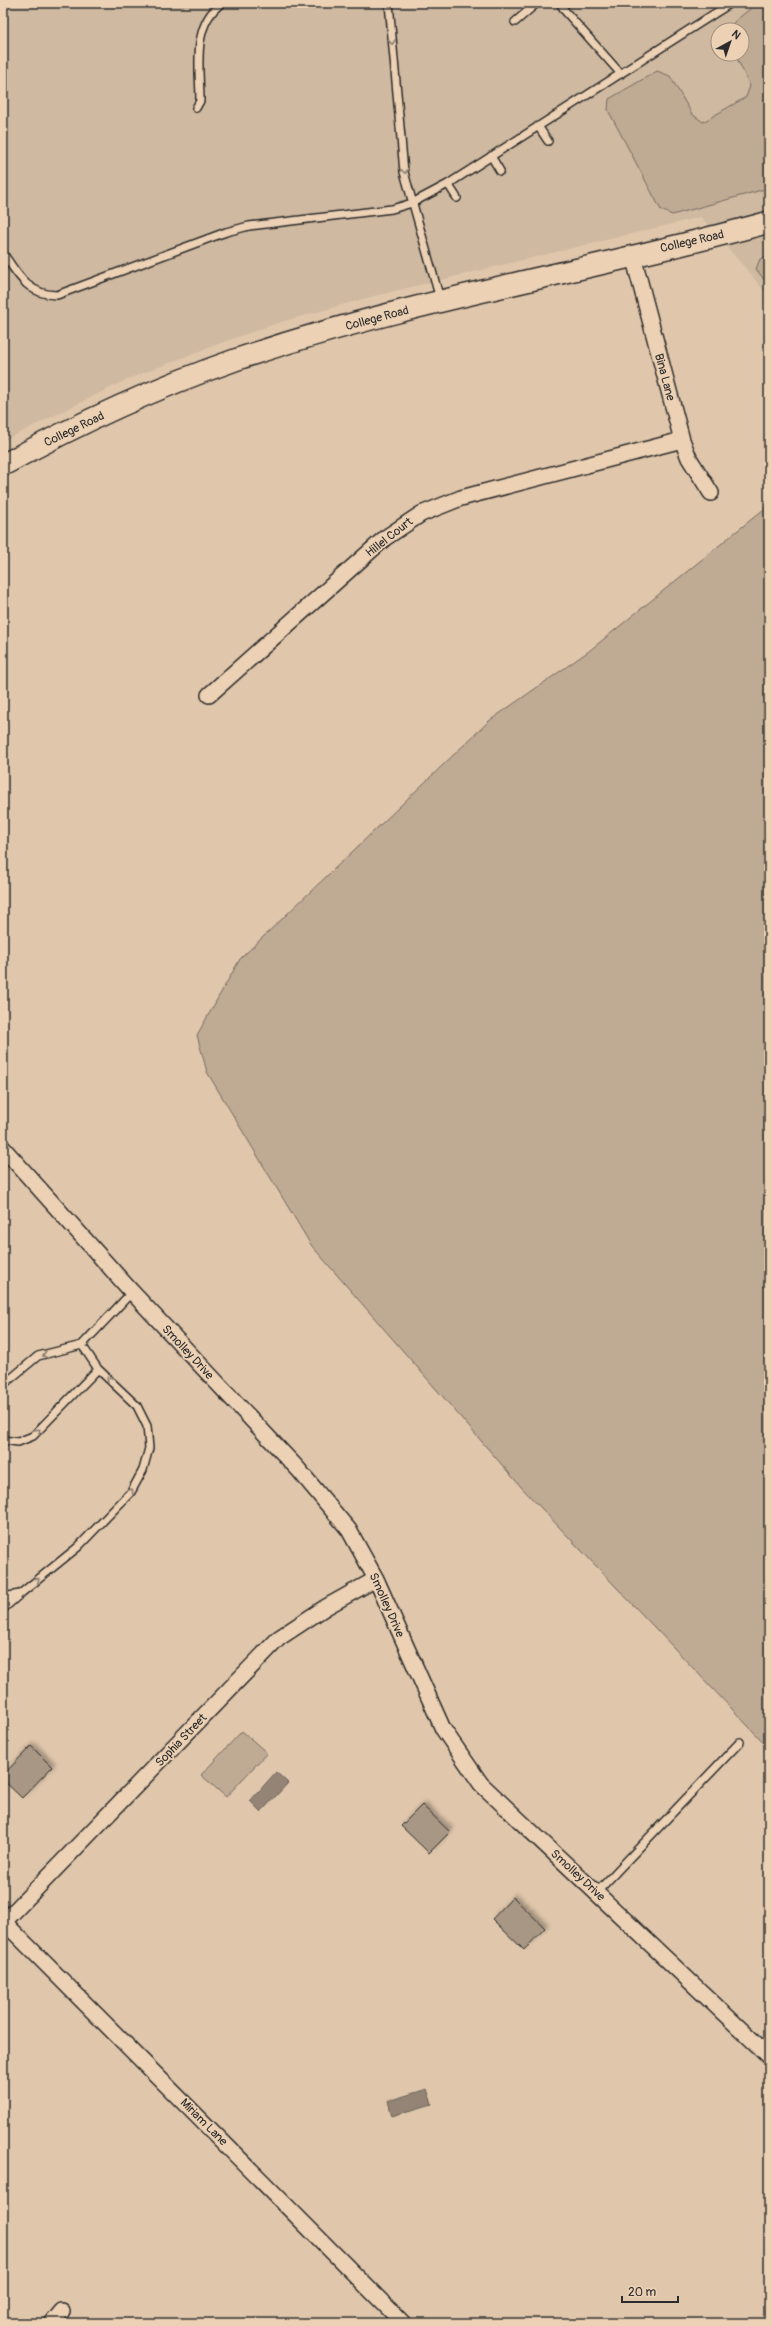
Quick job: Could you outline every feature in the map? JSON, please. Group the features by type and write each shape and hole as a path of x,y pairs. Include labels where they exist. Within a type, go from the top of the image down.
{"street":[{"name":"College Road","path":"3,465 136,399 234,360 330,331 441,301 633,256 769,222"},
{"name":"Bina Lane","path":"633,256 682,440 689,458 711,493"},
{"name":"Hillel Court","path":"209,695 385,538 421,514 460,498 682,440"},
{"name":"Smolley Drive","path":"3,1148 132,1292 298,1469 348,1530 376,1579 443,1729 481,1784 769,2056"},
{"name":"Sophia Street","path":"3,1922 279,1638 326,1607 376,1579"},
{"name":"Miriam Lane","path":"3,1922 403,2323"},
{"path":"52,2323 62,2311"}],"lane":[{"path":"389,3 404,172 441,301"},
{"path":"515,22 537,3"},
{"path":"560,3 565,11 621,74"},
{"path":"3,253 23,282 34,290 46,295 57,295 226,232 249,226 392,209 412,203 448,184 731,3"},
{"path":"196,108 200,101 200,33 206,19 217,4"},
{"path":"538,126 548,141"},
{"path":"491,156 500,171"},
{"path":"448,184 457,198"},
{"path":"3,1385 38,1356 82,1345 132,1292"},
{"path":"3,1609 78,1547 131,1492 143,1470 149,1448 147,1426 137,1406 98,1369 82,1345"},
{"path":"3,1440 18,1442 33,1436 98,1369"},
{"path":"3,1597 20,1594"},
{"path":"596,1893 740,1742"}],"shaded area":[{"path":"3,3 769,3 769,296 701,217 374,296 278,323 226,341 128,379 3,441"},
{"path":"757,3 769,3 769,188 672,215 661,210 608,110 609,99 657,71 670,76 692,114 703,122 746,97 750,86 739,62 750,62 750,22 734,22"},
{"path":"769,256 769,286 756,269 760,259"},
{"path":"769,505 769,1748 522,1488 311,1245 207,1072 197,1035 240,959 489,721 589,651"},
{"path":"242,1731 267,1753 226,1797 201,1775"},
{"path":"276,1772 288,1783 261,1812 250,1801"},
{"path":"427,2089 432,2104 392,2116 388,2101"}],"building":[{"path":"31,1746 52,1767 22,1798 3,1780 3,1775"},
{"path":"422,1805 450,1832 429,1853 401,1826"},
{"path":"513,1897 545,1928 524,1950 492,1919"}]}
